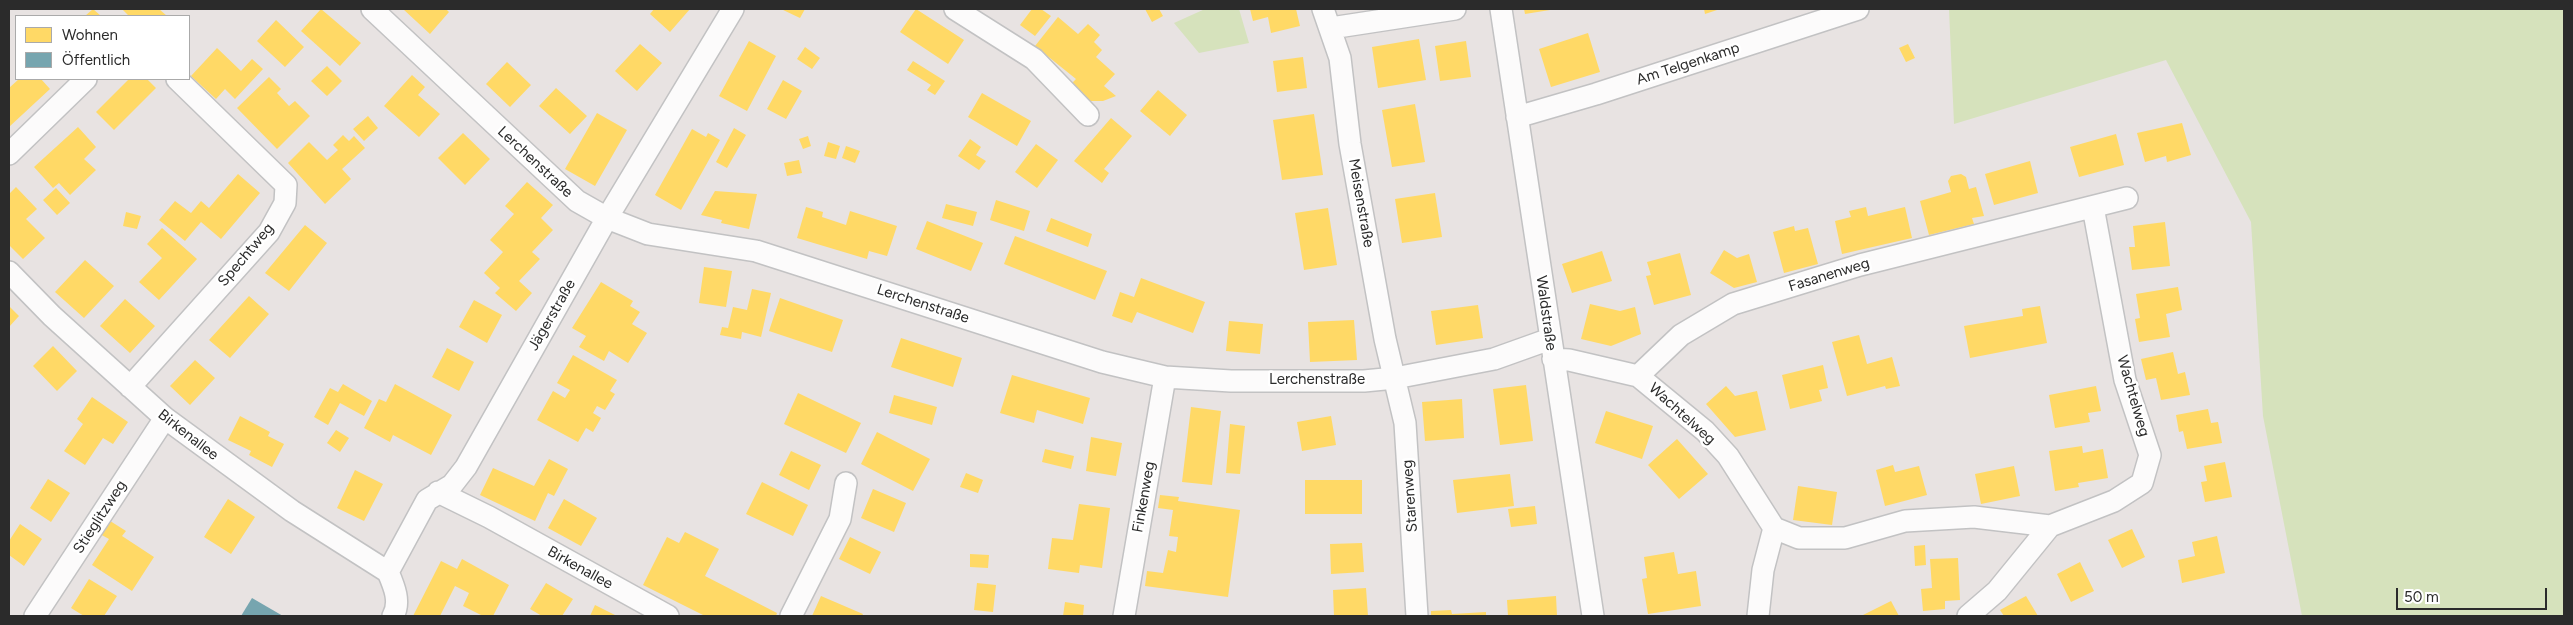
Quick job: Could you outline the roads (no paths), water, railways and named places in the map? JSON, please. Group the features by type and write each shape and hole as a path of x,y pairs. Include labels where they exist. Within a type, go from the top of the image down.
{"street":[{"name":"Lerchenstraße","path":"372,9 577,201 608,218 648,234 756,251 1102,362 1165,377 1231,380 1354,381 1395,378 1551,349"},
{"name":"Jägerstraße","path":"388,572 427,500 452,485 466,467 608,218 733,9"},
{"path":"954,9 1034,59 1088,115"},
{"name":"Meisenstraße","path":"1395,378 1385,339 1350,144 1340,58 1327,18 1455,9"},
{"name":"Waldstraße","path":"1500,9 1551,349 1594,616"},
{"name":"Am Telgenkamp","path":"1517,117 1596,94 1858,9"},
{"path":"9,154 85,80"},
{"name":"Spechtweg","path":"130,387 269,232 285,203 286,185 178,80"},
{"name":"Fasanenweg","path":"1638,376 1681,335 1733,304 1860,265 2127,198"},
{"name":"Wachtelweg","path":"1638,376 1667,397 1728,456 1774,528 1799,538 1845,538 1905,522 1974,517 2050,526 2114,501 2142,483 2150,455 2125,380 2093,207"},
{"name":"Birkenallee","path":"9,272 52,316 165,418 292,511 388,572"},
{"path":"1551,349 1569,360 1638,376"},
{"name":"Finkenweg","path":"1124,616 1165,377"},
{"name":"Starenweg","path":"1395,378 1405,423 1417,616"},
{"name":"Stieglitzweg","path":"35,616 165,418"},
{"path":"791,616 840,519 846,483"},
{"name":"Birkenallee","path":"438,492 489,517 668,616"},
{"name":"Wachtelweg","path":"1968,616 1997,591 2050,526"},
{"path":"1758,616 1764,570 1774,528"},
{"path":"388,572 396,592 396,610 393,616"}]}
